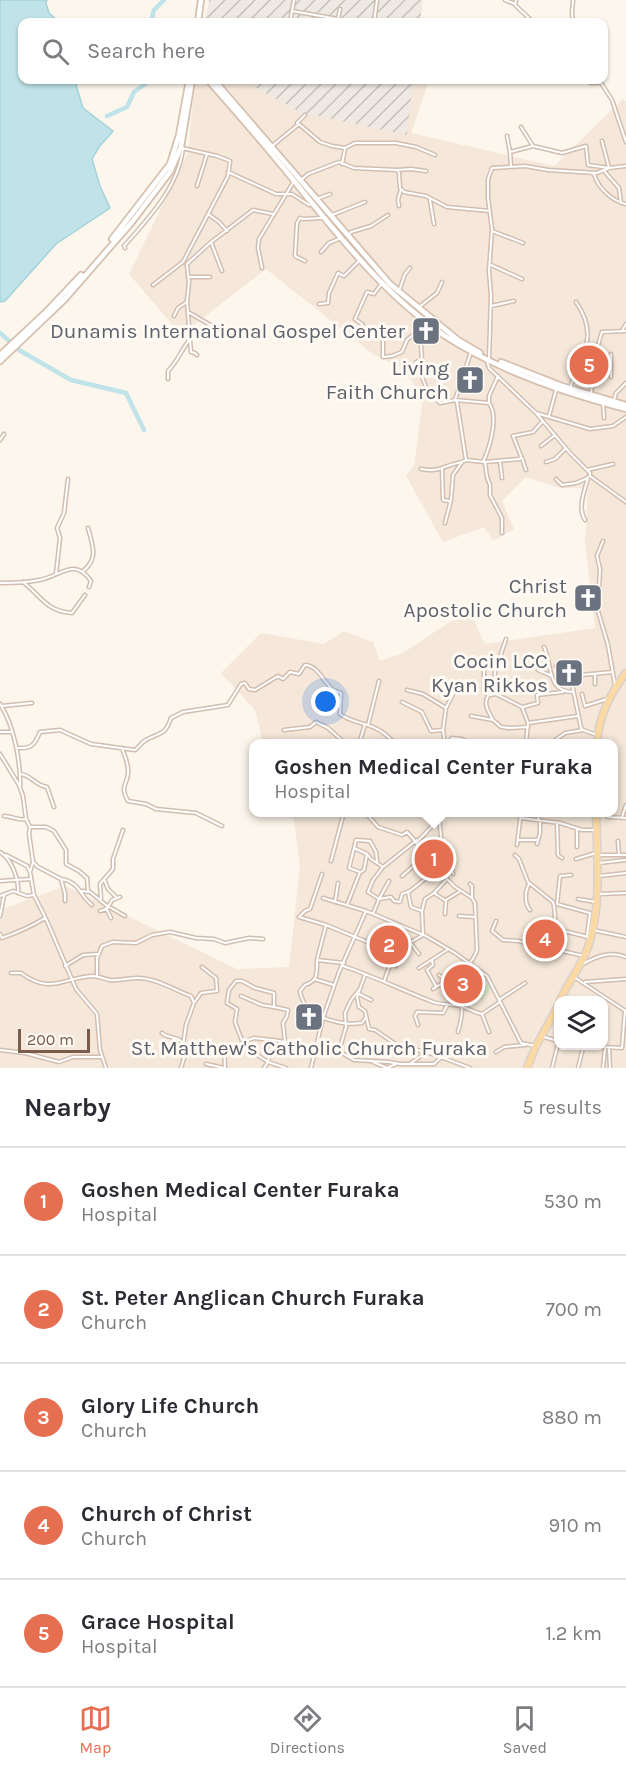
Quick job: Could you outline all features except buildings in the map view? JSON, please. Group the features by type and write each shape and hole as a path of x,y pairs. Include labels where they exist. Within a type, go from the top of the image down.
{"main road":[{"path":"199,18 201,0"},
{"path":"0,361 84,270 140,204 170,164 180,147 189,84"},
{"path":"211,84 341,238 382,283 426,322 471,351 556,388 603,403 626,407"},
{"path":"218,84 348,236 399,291 458,340 488,359 626,407"},
{"path":"0,356 8,351"},
{"path":"597,739 610,699 626,673"},
{"path":"563,996 580,966 593,930 599,817"},
{"path":"527,1068 554,1013"}],"street":[{"path":"291,18 294,0"},
{"path":"375,18 377,0"},
{"path":"505,0 515,4 529,18"},
{"path":"515,4 516,0"},
{"path":"573,0 573,18"},
{"path":"338,18 339,9"},
{"path":"292,11 332,18"},
{"path":"602,84 607,90 626,142"},
{"path":"272,146 305,115"},
{"path":"295,126 299,124 320,142 345,148 355,143 396,143 416,147 435,155"},
{"path":"521,127 533,146"},
{"path":"507,136 511,166"},
{"path":"602,141 609,168"},
{"path":"510,152 533,146 562,153 586,146 588,165 609,168 626,166"},
{"path":"125,248 124,246 168,191 179,171 180,147 230,161 225,181 183,262 153,285"},
{"path":"342,164 345,148"},
{"path":"197,186 207,153"},
{"path":"300,180 308,174 339,162 354,168 426,171"},
{"path":"585,520 581,513 581,506 589,477 587,470 536,412 489,368 491,306 489,271 492,231 488,198 492,168 511,166 588,172 605,171 609,168"},
{"path":"397,170 401,189 399,206"},
{"path":"605,171 619,188 621,203"},
{"path":"228,172 276,194 292,194 309,205"},
{"path":"588,172 594,174 596,181 612,198 626,204"},
{"path":"262,268 258,248 259,239 294,181"},
{"path":"401,189 404,192 426,196 447,207 490,211"},
{"path":"317,199 330,194"},
{"path":"430,200 434,224"},
{"path":"332,215 365,202"},
{"path":"187,264 252,210 273,214"},
{"path":"208,214 227,231"},
{"path":"348,236 351,232 371,226 388,215"},
{"path":"305,261 296,256 297,223 300,218 324,217"},
{"path":"492,231 523,243"},
{"path":"321,252 329,243 341,238"},
{"path":"211,242 222,271"},
{"path":"213,263 216,259"},
{"path":"319,304 328,303 329,292 338,273 344,276 361,259"},
{"path":"183,262 187,264"},
{"path":"187,264 190,352 195,352 196,355"},
{"path":"491,265 522,279"},
{"path":"399,291 405,274 411,268"},
{"path":"188,277 210,277"},
{"path":"419,307 437,294 442,282"},
{"path":"363,325 355,320 367,292 374,294 382,283"},
{"path":"491,306 514,301"},
{"path":"174,316 178,308 188,302"},
{"path":"570,388 583,360 588,337 584,314 576,302"},
{"path":"188,312 212,326 212,334"},
{"path":"383,333 383,357 392,356 402,352 407,340 426,322"},
{"path":"591,396 596,368 596,350 602,332 624,331 626,324"},
{"path":"420,329 422,360 416,362 426,387 440,403 455,400 489,403"},
{"path":"168,379 168,371 175,365 190,339"},
{"path":"466,460 460,415 455,400 471,351"},
{"path":"611,354 611,377"},
{"path":"596,368 610,368"},
{"path":"498,376 489,396 492,408 492,435 484,462 490,495 502,518 502,532"},
{"path":"614,402 616,393 626,383"},
{"path":"549,416 556,388"},
{"path":"603,403 604,418"},
{"path":"536,412 590,429 613,426 626,417"},
{"path":"526,470 513,436 533,432 543,421"},
{"path":"0,440 4,434"},
{"path":"541,446 555,435"},
{"path":"546,462 555,459 566,448"},
{"path":"421,469 432,471 466,460 484,462 511,461 522,458"},
{"path":"500,461 502,478"},
{"path":"445,523 451,501 453,475 462,462"},
{"path":"587,470 613,464"},
{"path":"442,468 443,500 451,501"},
{"path":"556,479 562,485 576,483 589,477"},
{"path":"589,477 626,502"},
{"path":"56,574 60,538 57,528 64,513 68,479"},
{"path":"82,572 90,565 94,552 88,528"},
{"path":"603,541 597,556 600,569 598,611 608,645 616,687"},
{"path":"0,583 42,580 69,568 82,572 91,581 89,587"},
{"path":"23,582 50,609 62,612 72,613 85,595"},
{"path":"506,639 495,672 491,694 485,701 493,720 501,727 509,728 578,717"},
{"path":"544,647 552,676 558,689 563,692"},
{"path":"18,748 28,748 36,743 40,732 56,729 91,744 135,750 147,739 164,732 171,718 183,712 228,705 241,684 245,683 249,689 255,690 278,676 283,679 290,672 299,674 305,665 309,664 333,690 341,693 340,714 367,724 392,739"},
{"path":"556,666 572,684 578,717 583,730"},
{"path":"577,666 580,675"},
{"path":"538,670 552,676"},
{"path":"484,671 484,692 522,707 538,703 537,695 573,692"},
{"path":"572,684 580,675 614,672"},
{"path":"595,675 596,684"},
{"path":"361,739 379,681"},
{"path":"407,690 423,694 446,708"},
{"path":"445,739 443,730 446,708 454,692"},
{"path":"582,694 585,706 603,699 610,699"},
{"path":"402,702 422,712 431,731 443,730"},
{"path":"0,705 32,703"},
{"path":"0,705 6,713 18,748 20,789 26,819 30,827 33,862 30,872"},
{"path":"522,707 528,725 527,739"},
{"path":"471,716 493,720"},
{"path":"285,730 310,727 316,722 328,728 340,739"},
{"path":"557,739 565,733 583,730 597,735"},
{"path":"0,732 11,732"},
{"path":"122,748 127,759 129,774 123,784 128,801 146,804 156,809 196,813 222,826"},
{"path":"0,754 20,789"},
{"path":"20,774 27,775 38,786 47,787 54,807"},
{"path":"608,817 624,818 626,806"},
{"path":"4,816 20,820 26,819"},
{"path":"331,861 343,817"},
{"path":"369,817 378,827 402,836 407,832 417,840 416,843 439,866 459,892 472,898"},
{"path":"439,817 443,855 439,866 408,892 402,894 400,902 394,901 391,897 379,899 368,892 373,880 383,867 417,840 439,817"},
{"path":"517,845 521,818 557,823 577,829 597,830"},
{"path":"537,844 540,833 539,820"},
{"path":"557,823 558,855 562,858"},
{"path":"30,827 46,827 54,831 66,850 66,864 87,878 88,891"},
{"path":"577,829 577,847"},
{"path":"101,899 100,884 113,869 113,859 123,830"},
{"path":"360,872 349,868 356,840 370,841 376,852 376,861"},
{"path":"519,840 537,840"},
{"path":"618,841 619,855"},
{"path":"354,848 367,854 383,867"},
{"path":"0,852 27,866 30,872 33,895 65,966 83,999 97,1014 102,1058 106,1068"},
{"path":"347,905 360,872 364,870 367,854"},
{"path":"402,876 427,854"},
{"path":"576,859 596,854 626,855"},
{"path":"5,855 19,881 18,893"},
{"path":"515,855 519,859 529,884 553,902 553,920 558,931"},
{"path":"441,862 450,861 453,874"},
{"path":"596,863 625,861"},
{"path":"33,862 38,867 72,883 82,891 92,905"},
{"path":"597,876 626,873"},
{"path":"322,874 315,901 310,909 299,917 326,925 387,950"},
{"path":"541,933 558,931 589,937 590,913 558,904 560,876 571,875"},
{"path":"0,881 31,879"},
{"path":"61,879 65,901"},
{"path":"100,911 112,900 118,898 108,889 104,879"},
{"path":"423,935 422,911 425,898 434,893 447,879"},
{"path":"373,914 389,881"},
{"path":"335,902 338,883"},
{"path":"432,960 433,965 427,970 434,987 470,963 477,950 474,903 470,884"},
{"path":"529,884 526,900 530,909"},
{"path":"0,916 2,896 13,891 33,895"},
{"path":"82,891 88,891 125,916"},
{"path":"408,892 411,907 422,911"},
{"path":"445,914 446,902 459,892"},
{"path":"434,893 446,902"},
{"path":"578,899 626,893"},
{"path":"323,898 366,911 423,935 470,963 487,976 521,1043 536,1046"},
{"path":"107,906 111,918"},
{"path":"311,1068 323,1018 366,911"},
{"path":"459,916 475,916"},
{"path":"0,934 2,938 6,937 13,932 29,928 45,918"},
{"path":"496,921 492,931 503,940 584,956"},
{"path":"326,925 314,979 300,991 301,997 309,1013 334,1023 362,1023 366,1017"},
{"path":"593,930 626,937"},
{"path":"97,977 102,946 113,942 136,943 152,935 170,932 225,943 249,938 263,939"},
{"path":"397,950 423,935"},
{"path":"383,940 402,947"},
{"path":"410,942 419,954"},
{"path":"419,968 447,950"},
{"path":"580,966 596,957 613,953 626,957"},
{"path":"65,966 83,955 99,954"},
{"path":"317,960 344,964 365,975 435,1003 461,1006 482,1014 489,1032"},
{"path":"384,981 390,964 396,966"},
{"path":"182,1045 194,1003 201,993 217,991 216,978 202,967"},
{"path":"11,973 21,973 47,985 97,977 109,980 137,978 153,980 191,996 194,1003"},
{"path":"365,975 357,997 359,1007 365,1011 369,1029 375,1030 397,1045 470,1068"},
{"path":"440,975 462,998 462,1020 458,1032"},
{"path":"574,976 625,1010 622,1048 608,1048"},
{"path":"314,979 335,985"},
{"path":"585,982 626,979"},
{"path":"274,1007 272,991 255,988 239,980 234,982 227,1003 237,1009 235,1022 247,1049 268,1062 286,1068"},
{"path":"482,1014 525,983"},
{"path":"359,992 370,1000"},
{"path":"341,1053 346,1009 359,992"},
{"path":"241,996 262,1005 288,1010 283,1023 285,1042"},
{"path":"418,1025 415,1016 417,1012 443,1013 448,1004"},
{"path":"162,1032 166,1037 182,1040 182,1052 185,1055 181,1068"},
{"path":"541,1037 554,1041"},
{"path":"243,1042 255,1038 272,1040 347,1054 354,1060 409,1065 428,1053"},
{"path":"264,1068 268,1062 272,1040"},
{"path":"496,1052 504,1047 527,1044"},
{"path":"206,1064 224,1068 224,1049"},
{"path":"0,1050 25,1053 59,1062 73,1057 102,1058"},
{"path":"552,1068 556,1050"},
{"path":"578,1068 582,1050"},
{"path":"603,1068 607,1050"},
{"path":"607,1050 610,1068"},
{"path":"372,1061 387,1068 395,1064 435,1064 441,1057"},
{"path":"58,1068 59,1062"}],"shaded area":[{"path":"209,0 423,0 421,18 206,18"},
{"path":"195,84 428,84 411,133 554,166 623,99 626,101 626,1068 0,1068 0,910 65,886 237,969 289,967 300,867 294,817 618,817 618,739 262,739 255,710 221,673 261,633 324,644 344,631 373,642 380,661 403,653 469,609 485,644 595,628 585,544 588,488 560,488 526,477 502,501 514,529 493,541 484,527 443,542 406,476 414,466 423,397 402,368 374,355 266,269 181,335 129,274 188,152"},
{"path":"251,84 413,84 407,135 300,112"}],"green space":[{"path":"479,977 492,987 482,1000 469,990"}],"water":[{"path":"0,0 47,0 49,13 55,18 18,18 18,84 77,84 83,108 113,131 92,159 100,186 110,208 56,244 5,301 0,302"}],"waterway":[{"path":"152,18 154,10 164,0"},
{"path":"107,116 127,107 134,92 145,84"},
{"path":"0,333 19,350 71,380 126,393 144,430"}],"place":[{"name":"Dunamis International Gospel Center","path":"426,331"},
{"name":"Grace Hospital","path":"589,365"},
{"name":"Living Faith Church","path":"470,380"},
{"name":"Christ Apostolic Church","path":"588,598"},
{"name":"Cocin LCC Kyan Rikkos","path":"569,673"},
{"name":"Goshen Medical Center Furaka","path":"434,859"},
{"name":"Church of Christ","path":"545,939"},
{"name":"St. Peter Anglican Church Furaka","path":"389,945"},
{"name":"Glory Life Church","path":"463,984"},
{"name":"St. Matthew's Catholic Church Furaka","path":"309,1017"}]}
